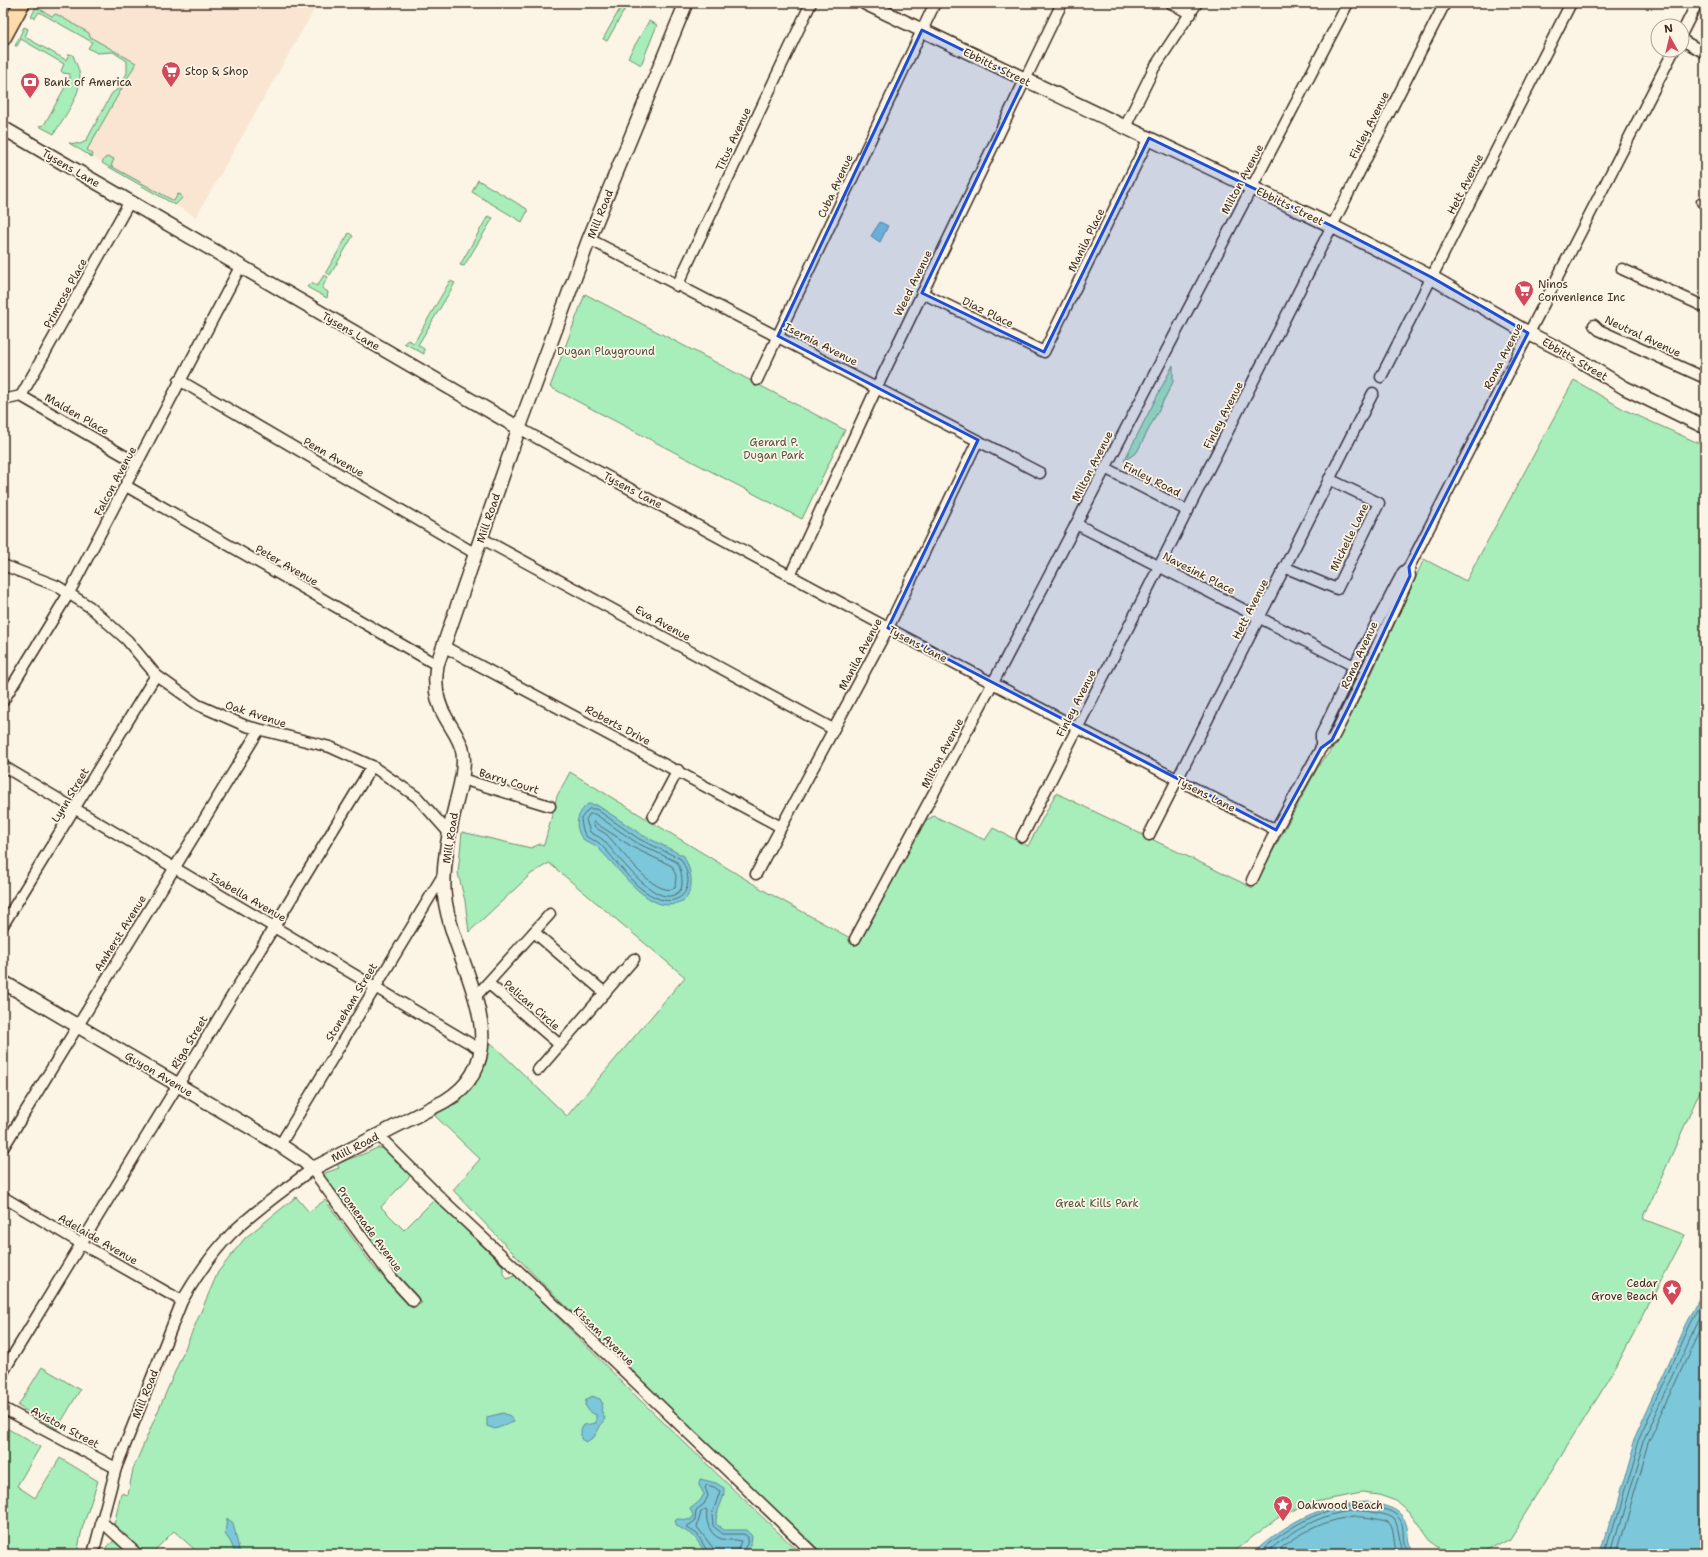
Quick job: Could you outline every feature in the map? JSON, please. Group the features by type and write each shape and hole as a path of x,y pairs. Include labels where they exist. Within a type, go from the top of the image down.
{"main road":[{"path":"3,38 22,3"}],"street":[{"name":"Mill Road","path":"93,1554 116,1468 182,1301 204,1267 232,1234 312,1169 454,1096 464,1087 473,1072 481,1050 482,1028 476,996 446,908 445,872 449,833 462,779 464,761 463,750 459,739 439,705 436,692 437,666 519,428 589,239 686,3"},
{"name":"Titus Avenue","path":"677,286 811,3"},
{"name":"Ebbitts Street","path":"865,3 1332,226 1431,277 1528,333 1571,355 1625,388 1705,427"},
{"name":"Cuba Avenue","path":"757,380 935,3"},
{"name":"Weed Avenue","path":"790,576 877,387 1062,3"},
{"path":"1171,3 1191,14"},
{"path":"1125,126 1154,68 1197,3"},
{"name":"Milton Avenue","path":"855,939 993,683 1348,3"},
{"name":"Finley Avenue","path":"1022,837 1445,3"},
{"name":"Hett Avenue","path":"1381,377 1571,3"},
{"path":"1690,18 1697,3"},
{"path":"1690,44 1705,52"},
{"name":"Roma Avenue","path":"1321,748 1321,735 1354,666 1403,572 1409,567 1670,58"},
{"name":"Tysens Lane","path":"3,128 519,428 790,576 1077,728 1276,830"},
{"name":"Manila Place","path":"1044,352 1149,138"},
{"name":"Primrose Place","path":"21,396 130,201"},
{"name":"Isernia Avenue","path":"589,239 677,286 877,387 1040,473"},
{"name":"Falcon Avenue","path":"3,701 69,593 138,463 179,380 240,267"},
{"path":"1622,269 1705,307"},
{"name":"Diaz Place","path":"922,293 1044,352"},
{"name":"Neutral Avenue","path":"1594,325 1599,330 1705,378"},
{"name":"Penn Avenue","path":"179,380 476,554"},
{"name":"Hett Avenue","path":"1149,835 1373,393"},
{"path":"3,400 21,396"},
{"name":"Malden Place","path":"21,396 138,463"},
{"name":"Manila Avenue","path":"756,874 888,628 978,440"},
{"name":"Finley Road","path":"1105,468 1188,511"},
{"name":"Michelle Lane","path":"1284,567 1337,589 1379,503 1329,479"},
{"name":"Peter Avenue","path":"126,486 437,666"},
{"name":"Navesink Place","path":"1076,524 1354,666"},
{"name":"Eva Avenue","path":"481,538 833,729"},
{"name":"Oak Avenue","path":"3,565 57,586 69,593 110,624 127,640 156,675 198,705 220,716 259,730 330,747 372,766 418,797 449,833"},
{"name":"Roma Avenue","path":"1252,880 1276,830 1321,748 1332,740 1410,576 1409,567"},
{"name":"Roberts Drive","path":"443,646 678,770 781,827"},
{"name":"Lynn Street","path":"3,926 156,675"},
{"name":"Amherst Avenue","path":"3,1148 259,730"},
{"name":"Isabella Avenue","path":"3,766 75,810 274,925 481,1050"},
{"name":"Riga Street","path":"3,1372 372,766"},
{"path":"653,817 678,770"},
{"name":"Barry Court","path":"462,779 550,806"},
{"name":"Stoneham Street","path":"280,1145 374,986 445,872"},
{"name":"Pelican Circle","path":"476,996 550,914"},
{"path":"534,932 605,992"},
{"name":"Pelican Circle","path":"538,1070 634,959"},
{"name":"Guyon Avenue","path":"3,982 280,1145 304,1161 312,1169"},
{"name":"Pelican Circle","path":"488,983 560,1045"},
{"name":"Kissam Avenue","path":"378,1135 445,1202 576,1325 814,1554"},
{"name":"Promenade Avenue","path":"312,1169 392,1278 413,1301"},
{"name":"Adelaide Avenue","path":"3,1197 182,1301"},
{"name":"Aviston Street","path":"3,1408 116,1468"},
{"path":"101,1521 137,1554"}],"highlighted area":[{"path":"922,30 1024,80 922,293 1044,352 1149,138 1332,226 1431,277 1528,333 1409,567 1410,576 1332,740 1321,748 1276,830 888,628 978,440 778,336"}],"shaded area":[{"path":"38,3 318,3 196,217 84,152 134,62 36,6"}],"green space":[{"path":"38,3 41,3 38,8 52,16 56,14 89,33 90,37 136,63 87,150 93,154 92,157 69,143 80,144 86,141 112,93 118,89 127,73 127,61 113,52 97,53 88,48 92,42 39,12 35,18 31,17"},
{"path":"622,5 626,7 607,41 603,39"},
{"path":"649,21 657,25 641,65 628,57"},
{"path":"24,27 28,29 25,37 66,60 69,54 73,55 79,71 80,84 75,99 54,134 39,126 44,125 64,89 65,78 70,79 70,74 63,73 61,71 64,64 21,39 17,46 15,46"},
{"path":"109,157 114,159 111,166 174,201 178,194 181,195 182,198 175,205 102,163 105,158"},
{"path":"478,180 527,209 522,222 472,192"},
{"path":"488,216 493,218 464,266 460,265"},
{"path":"349,233 353,236 330,275 326,272"},
{"path":"324,275 328,277 322,288 328,292 327,298 307,287 311,283 317,286"},
{"path":"450,281 455,283 418,345 424,349 424,354 404,343 408,340 414,343"},
{"name":"Gerard P. Dugan Park","path":"585,294 845,430 802,519 550,387"},
{"path":"1173,365 1173,382 1137,452 1124,461"},
{"name":"Great Kills Park","path":"1574,380 1625,410 1705,446 1705,1080 1643,1219 1685,1235 1613,1373 1510,1538 1484,1552 1448,1554 1429,1540 1409,1512 1396,1501 1379,1495 1362,1493 1309,1503 1279,1517 1230,1554 820,1554 535,1276 453,1190 480,1159 434,1115 459,1102 474,1083 490,1042 567,1116 685,977 549,863 531,874 469,932 465,901 458,873 462,832 531,848 540,844 544,845 557,796 570,772 765,891 859,943 924,821 934,816 985,840 993,828 1028,846 1056,793 1253,888 1318,767 1334,746 1367,684 1424,559 1466,581"},
{"path":"1406,574 1328,739 1325,739 1329,727"},
{"path":"377,1148 383,1148 387,1151 411,1175 381,1207 404,1230 435,1199 503,1266 503,1274 507,1279 516,1275 639,1399 801,1554 195,1554 194,1549 174,1531 151,1554 142,1554 114,1530 121,1493 128,1495 133,1469 218,1272 245,1238 296,1197 309,1212 325,1200 373,1266 412,1308 422,1303 395,1275 324,1179 325,1173 339,1168 337,1164"},
{"path":"42,1367 80,1390 57,1429 18,1406"},
{"path":"3,1426 40,1447 17,1486 35,1498 60,1458 98,1481 82,1529 77,1554 3,1554"},
{"path":"114,1541 118,1542 131,1554 104,1553 107,1546"}],"water":[{"path":"880,222 888,226 880,242 871,236"},
{"path":"588,804 597,805 642,835 684,856 691,876 691,886 686,898 677,903 667,905 657,903 637,890 596,846 583,839 577,825 581,812"},
{"path":"1705,1289 1705,1554 1601,1554 1634,1439 1687,1323"},
{"path":"592,1396 600,1399 603,1404 601,1410 605,1418 594,1437 586,1442 581,1439 581,1430 584,1425 596,1423 596,1415 589,1411 585,1405 586,1400"},
{"path":"503,1413 510,1416 514,1422 495,1429 487,1426 487,1417"},
{"path":"700,1479 716,1483 724,1488 716,1524 724,1530 746,1530 752,1536 751,1545 744,1554 709,1554 705,1552 694,1536 677,1526 675,1521 677,1519 691,1520 693,1515 690,1509 700,1501 704,1494 699,1485"},
{"path":"1368,1502 1389,1507 1400,1514 1407,1525 1408,1539 1415,1554 1252,1554 1278,1533 1305,1517 1335,1506"},
{"path":"227,1518 233,1523 240,1554 236,1554 225,1534"}],"place":[{"name":"Stop & Shop","path":"171,88"},
{"name":"Bank of America","path":"30,99"},
{"name":"Ninos Convenience Inc","path":"1524,307"},
{"name":"Cedar Grove Beach","path":"1672,1306"},
{"name":"Oakwood Beach","path":"1283,1522"}],"park label":[{"name":"Dugan Playground","path":"606,351"}]}
